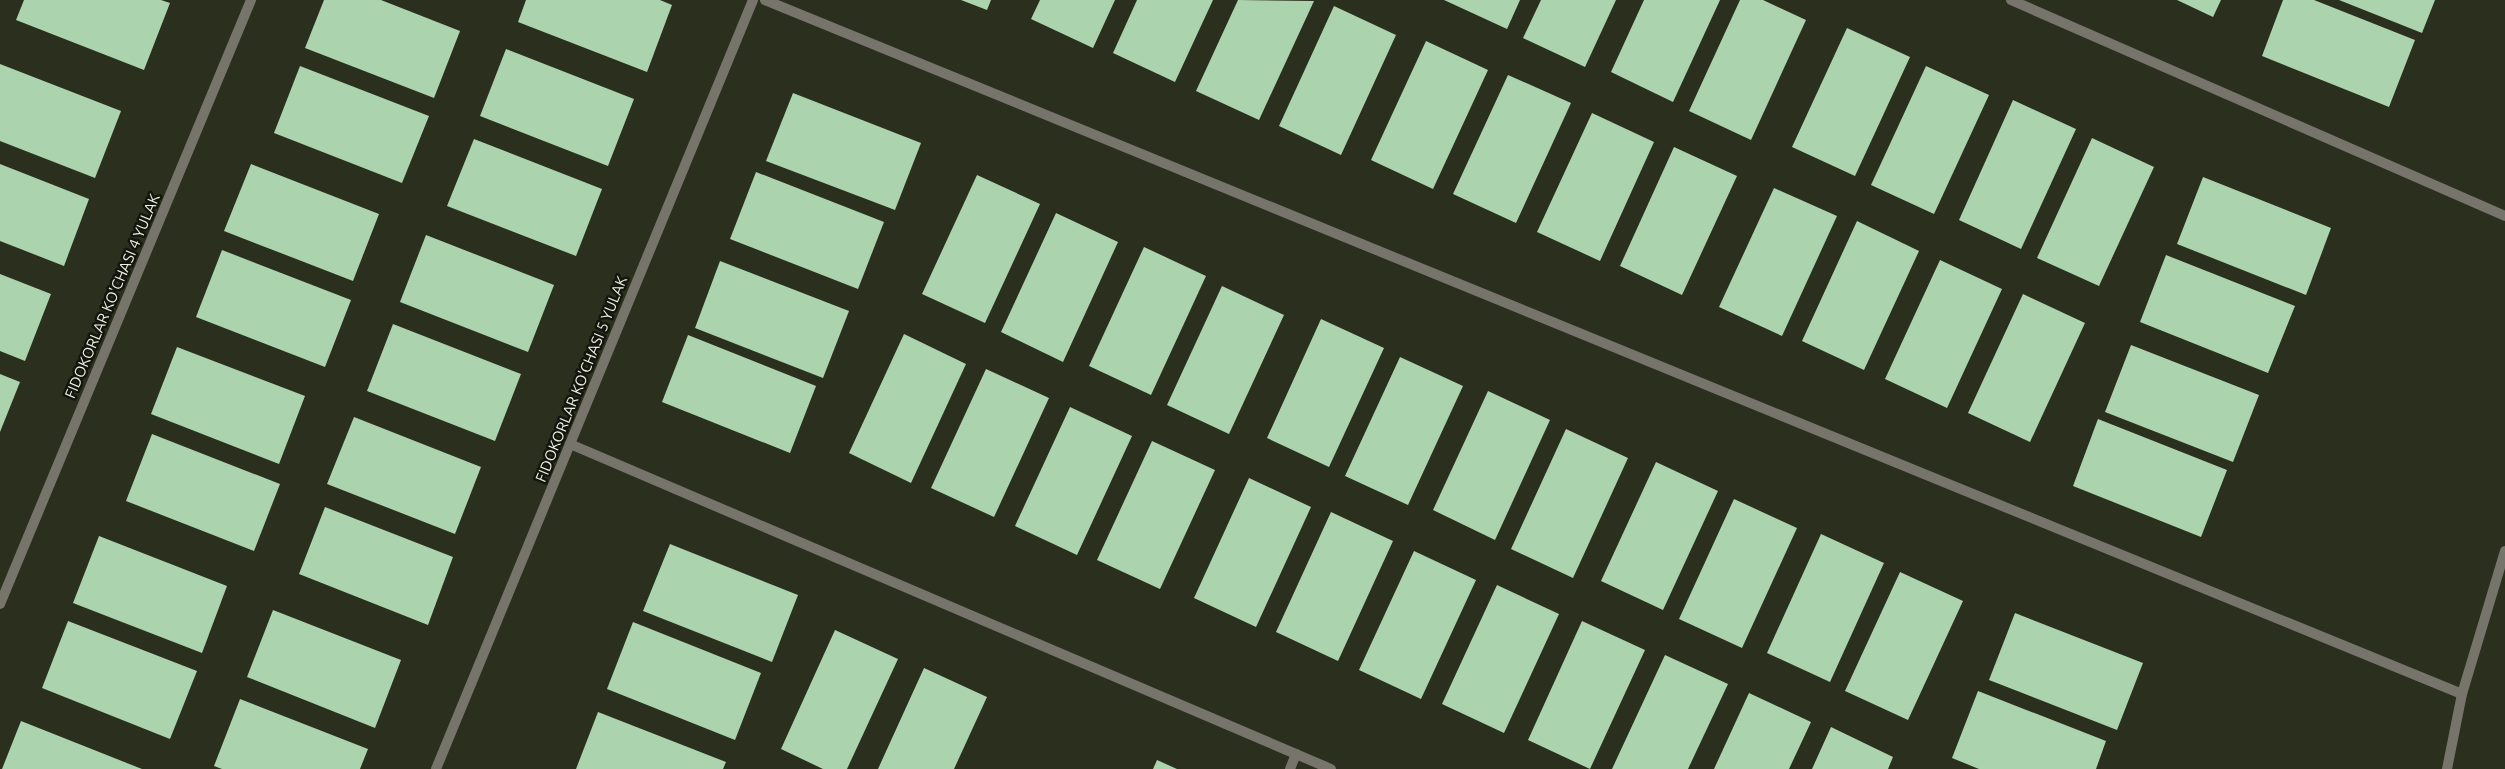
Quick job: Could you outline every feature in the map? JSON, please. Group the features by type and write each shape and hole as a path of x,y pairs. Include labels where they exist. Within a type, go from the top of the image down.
{"street":[{"name":"FIDOKORLAR KO'CHASI 4 YULAK","path":"0,604 251,0"},
{"name":"FIDOKORLAR KO'CHASI 5 YULAK","path":"436,769 753,0"},
{"path":"765,0 2462,694"},
{"path":"2011,0 2505,216"},
{"path":"570,444 1331,769"},
{"path":"2447,769 2462,694 2505,551"},
{"path":"1290,769 1296,754"}],"building":[{"path":"24,0 161,0 170,3 144,70 16,20"},
{"path":"324,0 381,0 460,31 434,98 305,48"},
{"path":"526,0 660,0 672,5 647,72 518,22"},
{"path":"961,0 991,0 987,10"},
{"path":"1040,0 1115,0 1093,48 1031,19"},
{"path":"1137,0 1213,0 1175,82 1113,53"},
{"path":"1238,0 1314,1 1259,120 1196,91"},
{"path":"1444,0 1520,0 1507,29"},
{"path":"1541,0 1616,0 1585,67 1523,38"},
{"path":"1644,0 1720,0 1673,102 1611,72"},
{"path":"1740,0 1763,0 1806,20 1751,140 1689,111"},
{"path":"2177,0 2221,0 2213,17"},
{"path":"2283,0 2314,0 2415,40 2389,107 2262,56"},
{"path":"2339,0 2435,0 2422,33"},
{"path":"1334,6 1396,35 1341,155 1279,126"},
{"path":"1847,28 1910,57 1855,176 1792,147"},
{"path":"1426,41 1488,70 1433,189 1371,160"},
{"path":"506,49 634,99 608,166 480,116"},
{"path":"0,64 121,111 95,178 0,141"},
{"path":"300,66 429,116 402,183 274,133"},
{"path":"1926,66 1989,95 1934,214 1871,185"},
{"path":"1508,75 1571,103 1516,223 1453,194"},
{"path":"793,93 921,143 895,210 766,161"},
{"path":"2013,100 2076,129 2021,249 1959,220"},
{"path":"1592,113 1654,142 1600,261 1537,232"},
{"path":"2092,138 2154,167 2099,286 2037,258"},
{"path":"474,139 602,189 576,256 447,206"},
{"path":"1674,147 1737,176 1682,295 1620,266"},
{"path":"0,164 89,199 64,266 0,241"},
{"path":"251,164 379,214 353,281 224,231"},
{"path":"756,172 884,222 858,289 730,239"},
{"path":"977,175 1040,204 985,323 922,294"},
{"path":"2203,177 2331,228 2306,295 2177,244"},
{"path":"1774,188 1837,216 1782,336 1719,307"},
{"path":"1056,213 1118,242 1063,362 1001,332"},
{"path":"1857,221 1919,251 1864,370 1802,341"},
{"path":"426,235 554,285 528,352 400,302"},
{"path":"1144,247 1206,276 1151,395 1089,366"},
{"path":"222,250 351,300 325,367 196,317"},
{"path":"2166,255 2295,306 2268,373 2140,322"},
{"path":"1940,260 2002,289 1947,408 1885,379"},
{"path":"720,261 849,311 823,378 695,328"},
{"path":"0,274 51,294 25,361 0,351"},
{"path":"1222,286 1284,315 1229,434 1167,405"},
{"path":"2023,294 2085,323 2030,442 1968,413"},
{"path":"1321,319 1384,348 1329,467 1267,438"},
{"path":"393,324 521,374 495,441 367,391"},
{"path":"904,334 966,364 911,483 849,453"},
{"path":"688,335 816,386 790,453 662,402"},
{"path":"2131,345 2259,395 2233,462 2105,412"},
{"path":"177,347 305,396 279,464 151,414"},
{"path":"1400,357 1463,386 1408,505 1345,476"},
{"path":"986,369 1049,398 994,517 931,488"},
{"path":"0,374 20,382 0,432"},
{"path":"1488,391 1550,420 1495,540 1433,510"},
{"path":"1070,407 1132,436 1077,555 1015,526"},
{"path":"354,417 481,467 455,534 327,484"},
{"path":"2098,419 2227,470 2201,537 2073,486"},
{"path":"1566,429 1628,458 1573,578 1511,549"},
{"path":"152,434 280,484 254,551 126,501"},
{"path":"1152,441 1215,470 1160,589 1097,560"},
{"path":"1656,462 1718,491 1663,610 1601,581"},
{"path":"1249,478 1311,507 1256,627 1194,598"},
{"path":"1734,499 1797,528 1742,648 1679,619"},
{"path":"325,507 453,557 428,625 299,574"},
{"path":"1331,512 1393,541 1338,661 1276,632"},
{"path":"1821,534 1884,563 1830,682 1767,653"},
{"path":"99,536 227,586 202,653 73,603"},
{"path":"670,544 798,595 772,662 643,611"},
{"path":"1414,551 1476,580 1421,699 1359,670"},
{"path":"1900,572 1963,601 1908,720 1845,691"},
{"path":"1497,585 1559,614 1504,733 1442,704"},
{"path":"273,610 401,660 375,728 247,677"},
{"path":"2015,613 2143,663 2117,730 1989,680"},
{"path":"68,621 197,671 170,739 42,688"},
{"path":"1582,621 1645,650 1590,769 1528,740"},
{"path":"633,622 761,673 735,740 607,689"},
{"path":"835,630 898,659 847,769 823,769 781,749"},
{"path":"1665,655 1728,684 1688,769 1612,769"},
{"path":"924,668 987,697 954,769 878,769"},
{"path":"1978,691 2106,741 2096,769 1979,769 1952,758"},
{"path":"1749,693 1811,722 1789,769 1714,769"},
{"path":"240,699 368,749 360,769 222,769 214,766"},
{"path":"598,712 726,762 723,769 576,769"},
{"path":"21,721 142,769 2,769"},
{"path":"1831,727 1893,757 1888,769 1812,769"},
{"path":"1157,760 1177,769 1153,769"}]}
